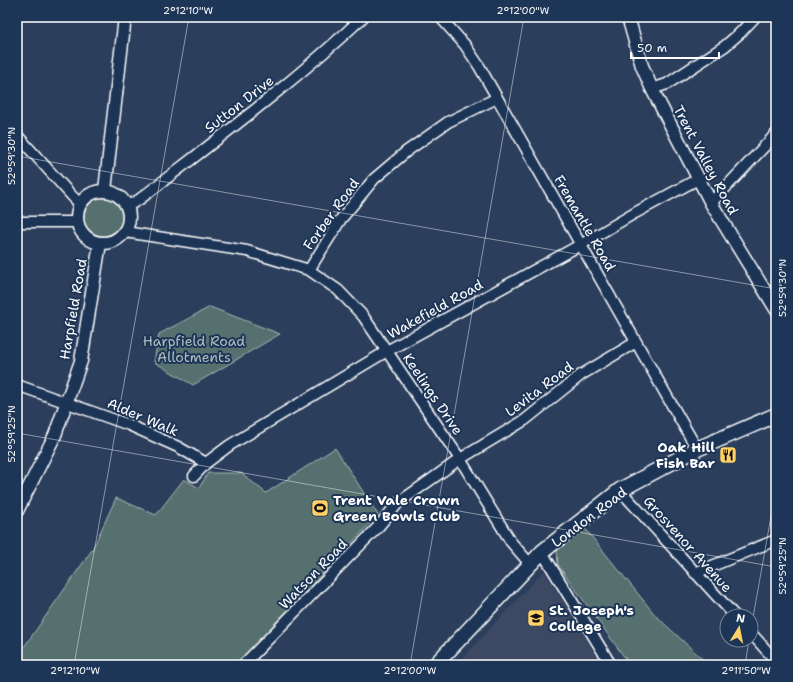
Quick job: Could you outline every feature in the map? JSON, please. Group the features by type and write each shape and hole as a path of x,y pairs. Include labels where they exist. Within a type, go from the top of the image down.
{"main road":[{"name":"London Road","path":"435,665 542,552 620,490 697,449 776,415"}],"street":[{"path":"105,190 125,17"},
{"name":"Sutton Drive","path":"128,206 140,199 256,109 315,61 363,17"},
{"name":"Fremantle Road","path":"440,17 465,45 479,66 582,244 697,449"},
{"name":"Trent Valley Road","path":"628,17 642,66 652,89 710,203 776,309"},
{"path":"652,89 667,84 725,46 755,17"},
{"name":"Forber Road","path":"309,270 341,219 374,179 407,151 448,122 497,98"},
{"path":"710,203 776,134"},
{"path":"17,135 80,204"},
{"name":"Wakefield Road","path":"194,476 206,463 230,444 387,351 582,244 698,178"},
{"path":"17,222 77,222 77,212 80,204 86,196 105,190 122,198 128,206 130,216 125,232"},
{"name":"Harpfield Road","path":"77,222 85,237 100,244 109,243 119,239 125,232"},
{"name":"Keelings Drive","path":"125,232 247,251 309,270 338,290 363,316 460,459 511,542 530,564"},
{"name":"Harpfield Road","path":"17,511 55,435 81,361 100,244"},
{"name":"Levita Road","path":"460,459 525,420 581,375 636,342"},
{"name":"Alder Walk","path":"17,385 129,424 178,447 206,463"},
{"name":"Watson Road","path":"243,665 378,527 398,503 460,459"},
{"name":"Grosvenor Avenue","path":"620,490 728,608"},
{"path":"695,573 776,540"},
{"path":"542,552 611,665"},
{"path":"759,640 772,649 776,661"}],"shaded area":[{"name":"St. Joseph's College","path":"544,571 602,665 456,665"}],"green space":[{"path":"99,198 107,198 114,201 119,206 122,217 119,228 114,233 107,236 99,236 92,233 87,228 84,221 84,213 87,206 92,201"},
{"name":"Harpfield Road Allotments","path":"210,307 280,334 193,385 154,362 159,334"},
{"path":"335,448 378,515 236,665 17,665 17,657 92,550 116,498 156,515 184,479 199,488 208,473 241,473 266,493"},
{"path":"583,526 656,616 709,665 630,665 558,565 557,550"}],"place":[{"name":"Oak Hill Fish Bar","path":"728,455"},
{"name":"Trent Vale Crown Green Bowls Club","path":"320,508"},
{"name":"St. Joseph's College","path":"536,618"}]}
